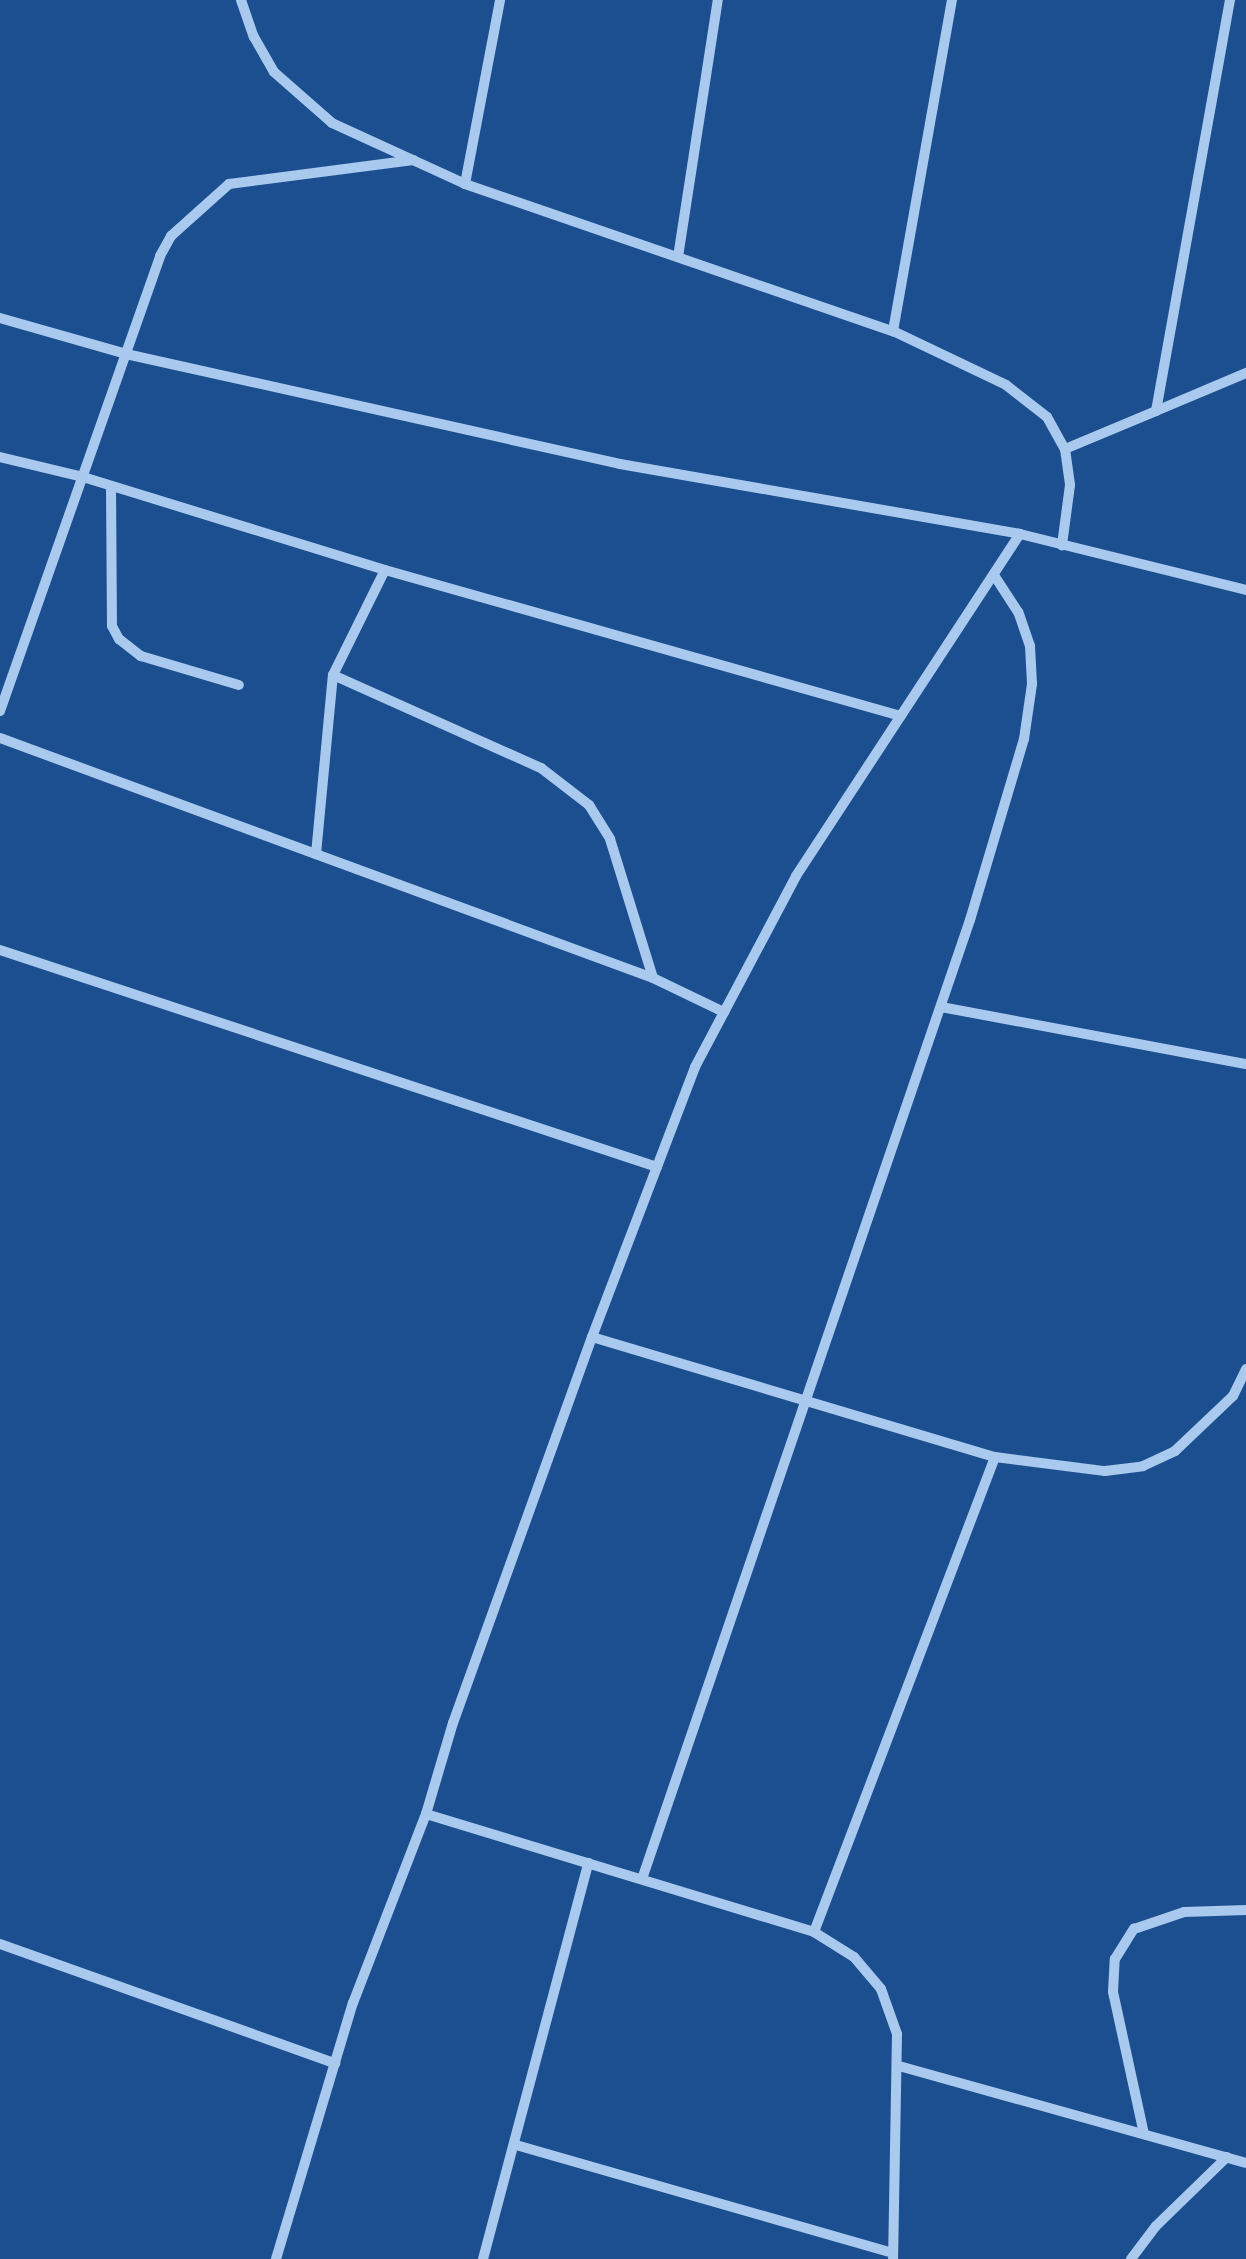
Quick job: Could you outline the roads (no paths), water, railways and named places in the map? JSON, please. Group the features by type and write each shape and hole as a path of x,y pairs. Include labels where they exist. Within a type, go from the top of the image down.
{"street":[{"path":"240,0 254,37 274,72 303,102 332,123 465,184 893,332 1006,386 1046,417 1065,449 1070,485 1062,545"},
{"path":"465,184 500,0"},
{"path":"678,258 718,0"},
{"path":"893,332 952,0"},
{"path":"1156,411 1230,0"},
{"path":"0,711 171,236 229,184 414,160"},
{"path":"0,318 126,354 620,464 1020,534 1246,590"},
{"path":"1065,449 1246,373"},
{"path":"0,457 84,478 385,570 901,716"},
{"path":"111,486 112,626 119,639 140,656 240,685"},
{"path":"276,2259 353,2003 426,1814 453,1723 592,1337 695,1067 796,876 1020,534"},
{"path":"316,854 333,675 385,570"},
{"path":"642,1879 941,1007 1024,739 1032,684 1030,646 1018,612 994,575"},
{"path":"333,675 541,768 589,806 610,839 653,978"},
{"path":"0,738 653,978 724,1012"},
{"path":"0,950 657,1166"},
{"path":"941,1007 1246,1064"},
{"path":"592,1337 994,1458 1105,1471 1142,1466 1175,1452 1233,1396 1246,1369"},
{"path":"1233,1396 1246,1401"},
{"path":"814,1932 994,1458"},
{"path":"426,1814 814,1932 854,1957 881,1989 897,2034 893,2256 516,2145"},
{"path":"483,2259 588,1863"},
{"path":"1144,2134 1113,1992 1115,1959 1134,1929 1184,1912 1246,1910"},
{"path":"0,1944 335,2063"},
{"path":"899,2066 1246,2162"},
{"path":"1132,2259 1156,2226 1228,2158"}]}
